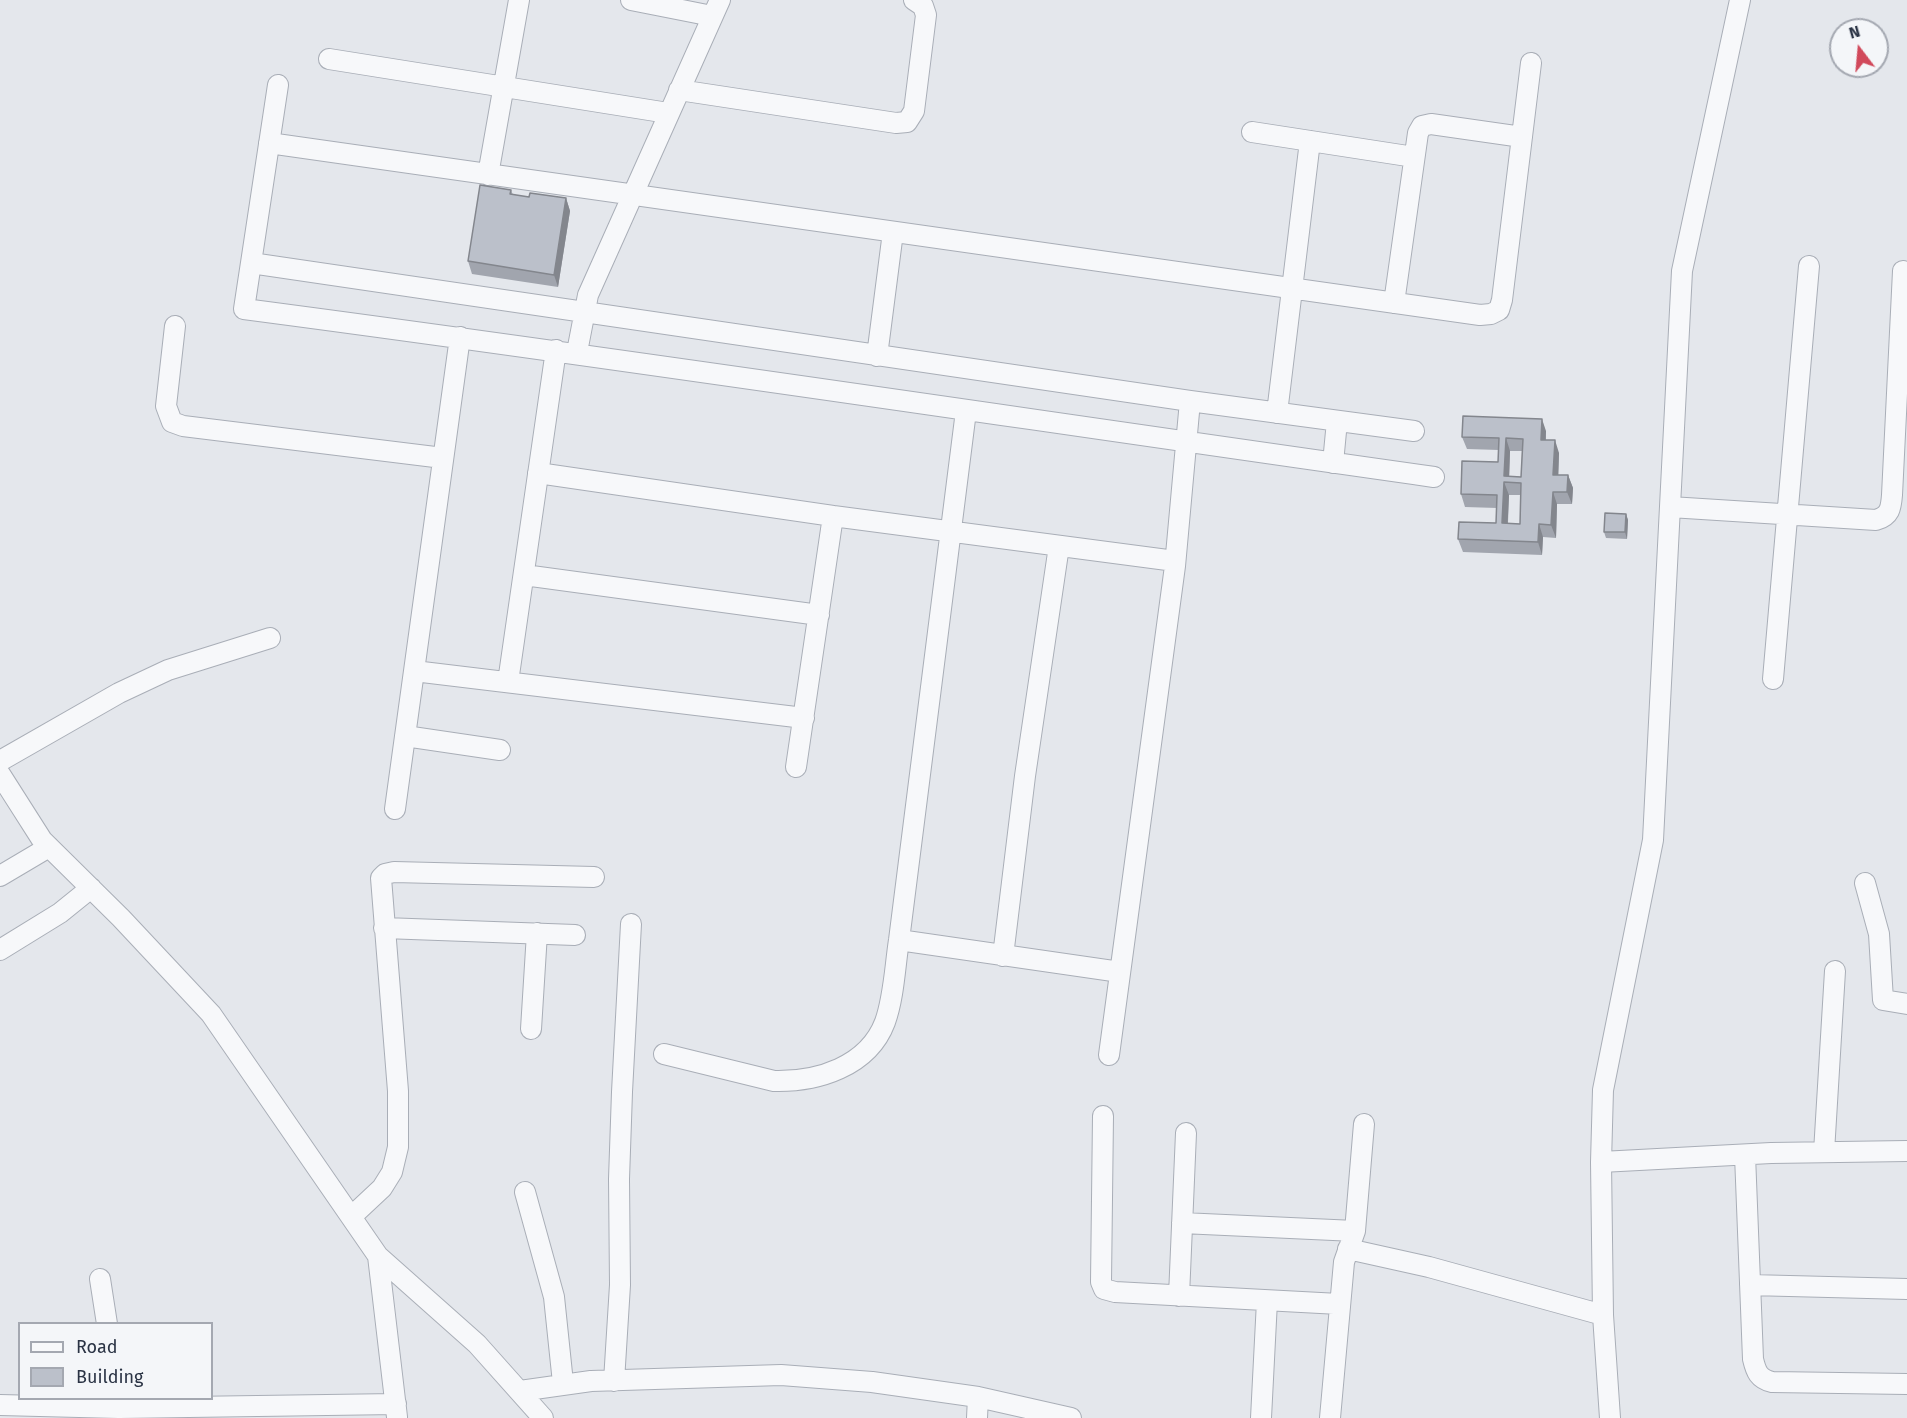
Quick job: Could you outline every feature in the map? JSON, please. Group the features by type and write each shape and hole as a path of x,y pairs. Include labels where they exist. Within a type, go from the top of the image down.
{"street":[{"path":"488,175 519,0"},
{"path":"577,352 588,295 716,8 631,0"},
{"path":"679,90 896,123 907,122 914,111 926,15 923,6 914,0"},
{"path":"1610,1418 1603,1315 1600,1162 1603,1090 1653,840 1682,271 1740,0"},
{"path":"328,58 668,113"},
{"path":"269,143 1480,315 1491,314 1499,310 1531,63"},
{"path":"278,85 244,309 577,352 966,411 1434,477"},
{"path":"1394,303 1414,157 1418,133 1422,126 1431,124 1522,137"},
{"path":"1252,132 1414,157"},
{"path":"1277,413 1310,141"},
{"path":"877,356 893,232"},
{"path":"251,262 584,314 1414,431"},
{"path":"1773,679 1809,266"},
{"path":"1670,507 1788,516 1876,520 1885,518 1890,511 1903,271"},
{"path":"176,326 166,406 172,422 183,426 443,458"},
{"path":"394,809 460,337"},
{"path":"508,682 556,350"},
{"path":"1109,1055 1175,561 1188,442 1190,401"},
{"path":"664,1054 774,1081 792,1081 813,1078 853,1061 869,1046 885,1024 952,532 966,411"},
{"path":"1333,463 1337,421"},
{"path":"538,473 833,516 1175,561"},
{"path":"796,766 833,516"},
{"path":"1004,956 1025,777 1059,546"},
{"path":"524,575 819,615"},
{"path":"0,762 60,725 148,679 212,655 270,639"},
{"path":"414,671 804,718"},
{"path":"405,736 500,750"},
{"path":"0,774 49,848 91,888 211,1014 378,1256 477,1344 543,1418"},
{"path":"0,876 49,848"},
{"path":"351,1217 382,1188 392,1172 398,1147 398,1090 380,888 385,874 594,877"},
{"path":"1865,883 1879,934 1882,1000 1907,1004"},
{"path":"0,950 60,913 91,888"},
{"path":"614,1381 620,1285 621,1103 631,924"},
{"path":"384,928 575,934"},
{"path":"531,1029 537,933"},
{"path":"898,940 1120,972"},
{"path":"1824,1152 1835,970"},
{"path":"1103,1116 1101,1282 1104,1289 1115,1292 1340,1305"},
{"path":"1330,1418 1340,1305 1351,1240 1364,1124"},
{"path":"1179,1296 1186,1133"},
{"path":"1600,1162 1824,1152 1907,1151"},
{"path":"1745,1155 1753,1359 1756,1372 1762,1379 1772,1382 1907,1384"},
{"path":"525,1192 554,1297 563,1383"},
{"path":"1182,1223 1351,1240 1440,1270 1603,1315"},
{"path":"0,1405 397,1411 378,1256"},
{"path":"100,1279 107,1322"},
{"path":"1750,1285 1907,1289"},
{"path":"1261,1418 1267,1301"},
{"path":"520,1391 563,1383 781,1375 872,1382 978,1397 1071,1418"},
{"path":"977,1418 978,1397"}],"building":[{"path":"480,185 511,190 510,194 529,197 530,193 566,198 554,275 468,261"},
{"path":"1463,416 1542,419 1541,440 1555,440 1553,475 1568,475 1567,492 1553,492 1551,525 1539,524 1538,542 1458,539 1459,522 1496,523 1497,495 1461,494 1462,461 1498,462 1499,438 1462,437","holes":["1506,438 1523,439 1521,477 1504,476","1504,482 1521,483 1520,524 1502,523"]},
{"path":"1605,513 1626,514 1625,532 1604,532"}]}
